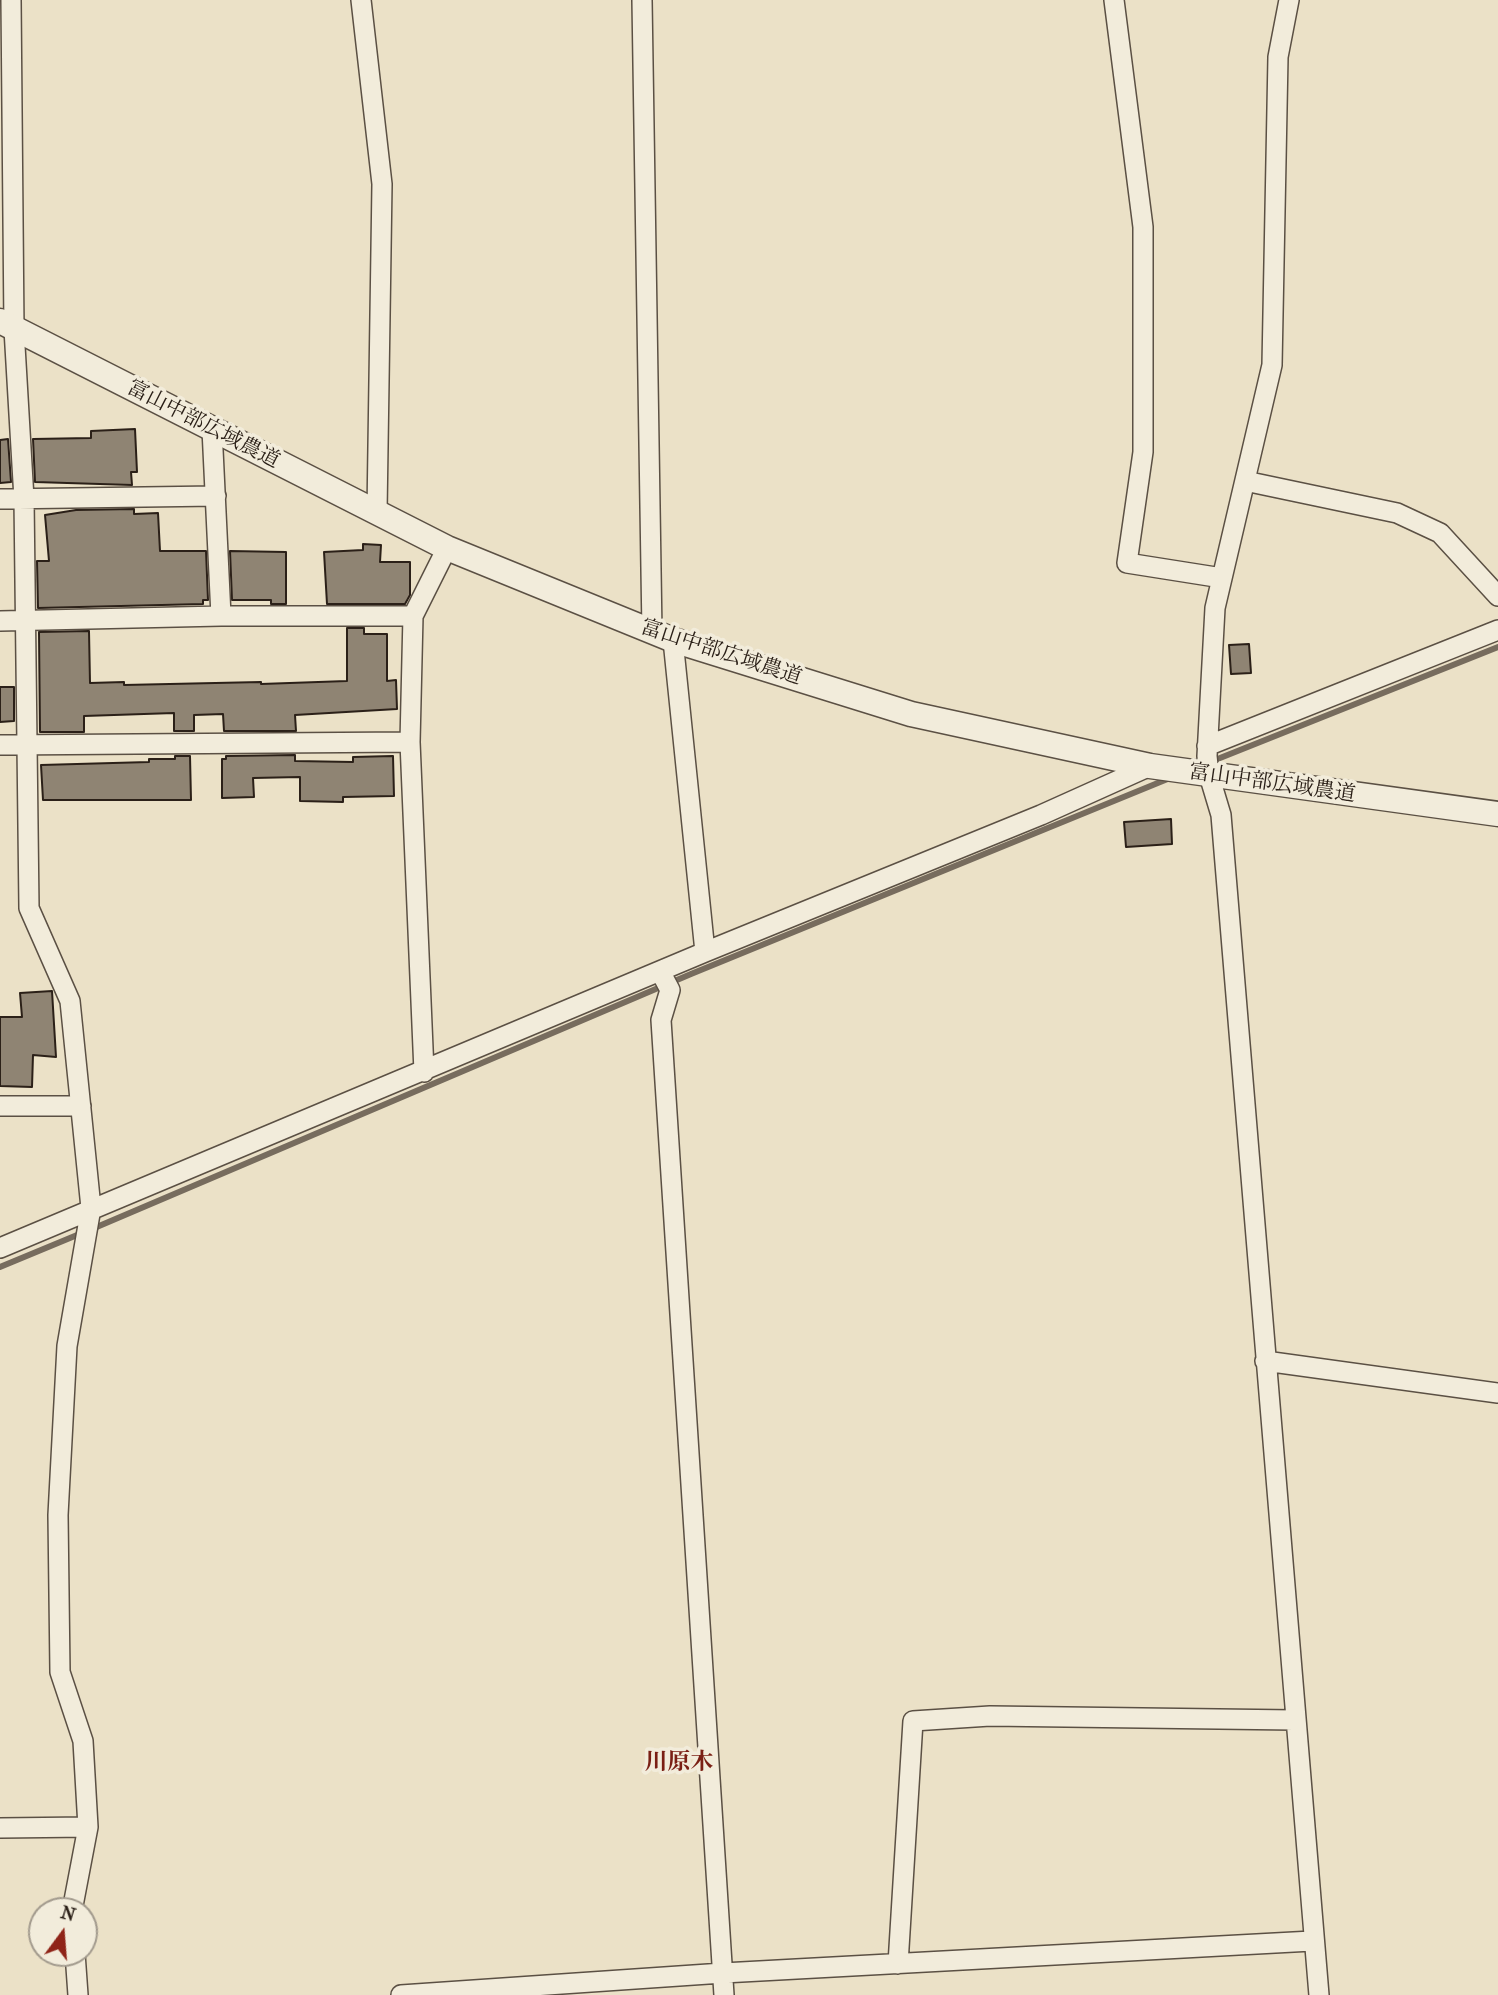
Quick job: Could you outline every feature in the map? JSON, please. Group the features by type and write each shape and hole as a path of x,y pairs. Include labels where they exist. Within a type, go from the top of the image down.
{"street":[{"path":"11,0 7,325 24,499 29,908 70,1001 91,1208 67,1346 58,1515 60,1672 83,1741 88,1827 75,1897"},
{"path":"361,0 382,184 377,512"},
{"path":"642,0 663,636 705,952"},
{"path":"1114,0 1143,227 1143,452 1127,564 1222,578"},
{"path":"1289,0 1278,57 1272,365 1215,607 1208,746 1209,775 1221,815 1318,1995"},
{"name":"富山中部広域農道","path":"7,325 447,548 663,636 911,714 1150,766 1498,814"},
{"path":"212,429 221,615"},
{"path":"1245,481 1397,513 1440,533 1498,596"},
{"path":"0,499 216,496"},
{"path":"424,1072 410,742 413,616 447,548"},
{"path":"0,621 221,615 413,616"},
{"path":"1208,746 1498,631"},
{"path":"0,745 410,742"},
{"path":"0,1248 705,952 1041,815 1150,766"},
{"path":"660,971 670,990 660,1020 724,1995"},
{"path":"0,1106 81,1105"},
{"path":"1265,1361 1498,1394"},
{"path":"898,1964 912,1720 990,1716 1294,1720"},
{"path":"0,1828 88,1827"},
{"path":"401,1995 723,1973 1312,1941"},
{"path":"76,1967 78,1995"}],"building":[{"path":"135,429 137,472 131,472 132,485 35,482 33,439 91,438 91,431"},
{"path":"8,439 11,482 0,483 0,440"},
{"path":"134,509 134,514 158,513 160,551 206,551 208,600 203,600 203,604 38,608 37,561 49,561 45,515 76,510"},
{"path":"363,544 381,545 380,562 410,562 410,595 405,604 327,604 324,552 363,550"},
{"path":"230,551 286,552 286,604 271,604 271,600 232,600"},
{"path":"347,628 364,628 364,634 387,634 387,681 396,680 397,709 295,715 296,731 224,731 223,714 194,715 194,731 174,731 174,713 84,716 84,732 40,732 39,632 89,631 90,683 261,684 347,681"},
{"path":"1249,644 1251,673 1231,674 1229,645"},
{"path":"0,687 14,687 14,721 0,722"},
{"path":"295,755 295,761 353,762 353,757 393,756 394,796 343,797 343,802 300,801 300,777 253,778 254,797 222,798 222,759 226,759 226,756"},
{"path":"175,756 190,756 191,800 43,800 41,765 149,762 149,759 175,759"},
{"path":"1171,819 1172,844 1126,847 1124,822"},
{"path":"52,991 56,1057 33,1055 32,1087 0,1086 0,1017 22,1017 20,993"}],"waterway":[{"path":"1210,762 1498,647"},
{"path":"92,1229 691,974 1170,778"},
{"path":"0,1267 82,1233"}],"district":[{"name":"川原木","path":"679,1763"}]}
